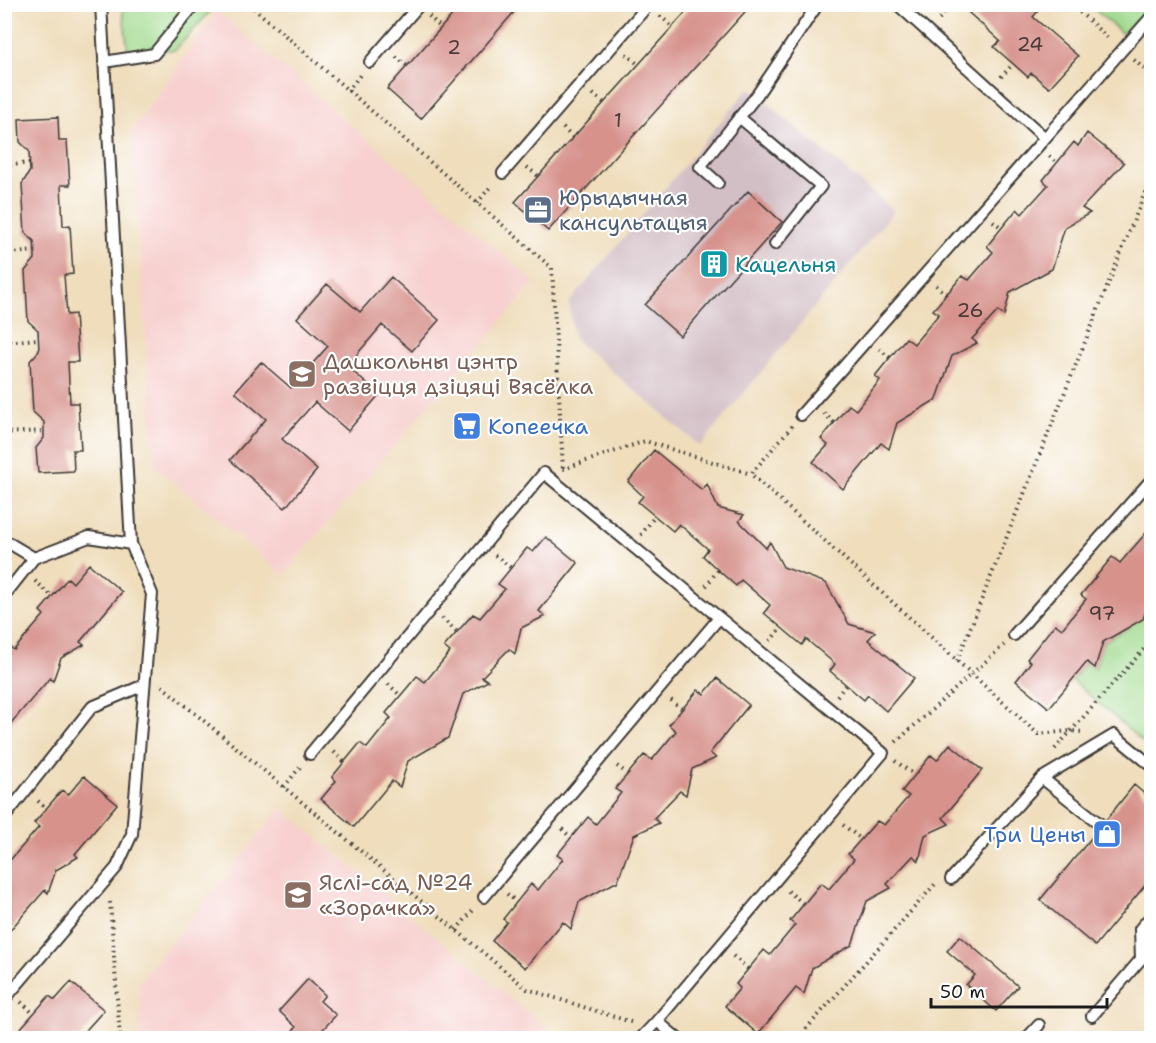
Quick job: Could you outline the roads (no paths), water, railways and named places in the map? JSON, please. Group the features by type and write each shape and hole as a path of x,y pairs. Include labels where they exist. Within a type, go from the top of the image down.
{"lane":[{"path":"4,1000 117,867 132,834 152,594 131,544 100,4"},
{"path":"104,62 154,54 195,4"},
{"path":"370,62 420,4"},
{"path":"503,173 649,4"},
{"path":"718,183 700,167 757,94 818,4"},
{"path":"897,4 1045,138"},
{"path":"801,415 1152,16"},
{"path":"739,117 821,186 775,244"},
{"path":"310,754 544,473 883,753 641,1038"},
{"path":"1014,635 1152,479"},
{"path":"4,596 34,558 89,537 131,544"},
{"path":"4,540 34,558"},
{"path":"484,897 720,618"},
{"path":"4,818 92,707 144,685"},
{"path":"951,879 1042,778 1114,735 1152,766"},
{"path":"1042,778 1100,824"},
{"path":"1092,1016 1141,959 1140,929 1152,915"},
{"path":"654,1024 677,1038"},
{"path":"1027,1038 1039,1025"}],"place":[{"name":"Юрыдычная кансультацыя","path":"538,210"},
{"name":"Кацельня","path":"714,264"},
{"name":"Дашкольны цэнтр развіцця дзіцяці Вясёлка","path":"302,374"},
{"name":"Копеечка","path":"467,426"},
{"name":"Три Цены","path":"1107,834"},
{"name":"Яслі-сад №24 «Зорачка»","path":"298,895"}]}
